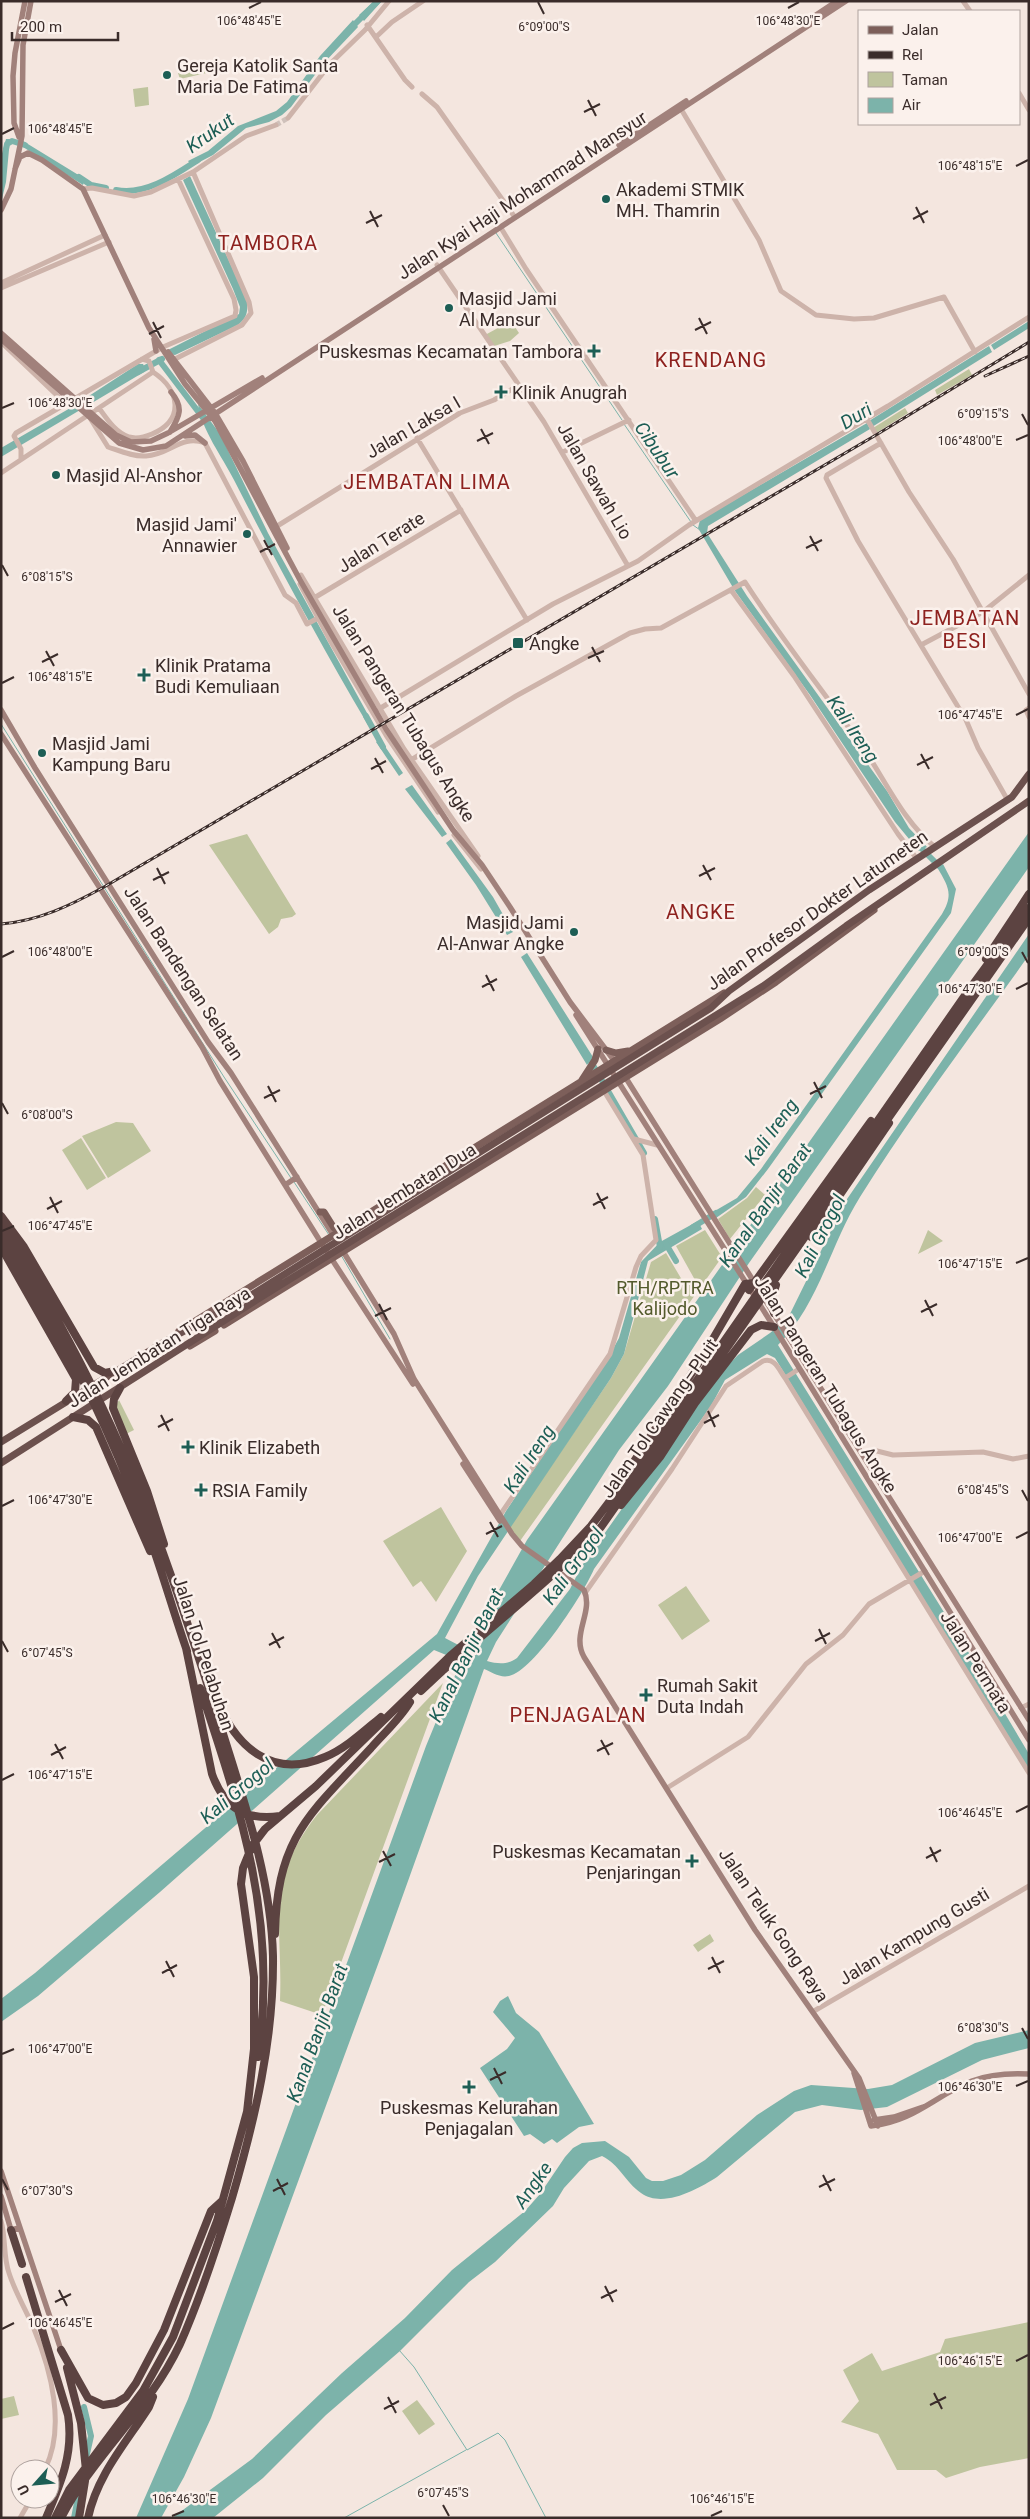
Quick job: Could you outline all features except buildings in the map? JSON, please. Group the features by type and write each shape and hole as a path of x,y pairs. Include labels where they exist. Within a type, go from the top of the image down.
{"highway":[{"name":"Jalan Profesor Dokter Latumeten","path":"729,991 850,903 1009,798 1026,777"},
{"path":"1026,777 1029,789"},
{"path":"1009,798 1019,795 1024,797 1026,803"},
{"name":"Jalan Profesor Dokter Latumeten","path":"699,1026 784,972 1026,803"},
{"path":"968,991 983,964 1029,894"},
{"name":"Jalan Tol Cawang–Pluit","path":"425,1679 554,1565 591,1526 968,991 1029,908"},
{"name":"Jalan Tol Cawang–Pluit","path":"410,1702 451,1662 541,1586 601,1526 1029,918"},
{"name":"Jalan Jembatan Dua","path":"173,1354 257,1295 711,1008 729,991"},
{"name":"Jalan Jembatan Dua","path":"171,1338 181,1335 257,1295 699,1026"},
{"path":"620,1487 641,1450 704,1356 748,1281 762,1272 863,1131 915,1067"},
{"path":"763,1304 884,1134 897,1104"},
{"path":"1,1216 24,1247 94,1367 105,1373 114,1372"},
{"name":"Jalan Tol Pelabuhan","path":"1,1222 57,1318 119,1443 142,1496 198,1658"},
{"name":"Jalan Tol Pelabuhan","path":"1,1234 52,1322 99,1416 138,1506 237,1802 254,1870 263,1932 263,2005 257,2059 247,2112"},
{"path":"1,1247 76,1379 75,1392 66,1401"},
{"path":"774,1313 771,1301 776,1285"},
{"path":"601,1526 625,1502 660,1456 695,1403 754,1328 762,1325 777,1327"},
{"name":"Jalan Jembatan Tiga Raya","path":"1,1442 171,1338"},
{"name":"Jalan Jembatan Tiga Raya","path":"1,1463 173,1354"},
{"path":"120,1388 114,1399 113,1408 161,1530 175,1590"},
{"path":"73,1417 88,1420 96,1427 135,1521 166,1585"},
{"path":"186,1648 216,1784 232,1806 253,1817 283,1815 296,1807 318,1790 410,1702"},
{"path":"198,1658 236,1736 252,1751 267,1760 292,1765 314,1761 334,1753 387,1712 425,1679"},
{"path":"198,1658 253,1832 263,1876 273,1953"},
{"path":"50,2518 59,2501 68,2492 146,2386 174,2337 197,2277 222,2200 247,2112 254,2048 254,1987 241,1884 249,1852 264,1829 316,1786 425,1679"},
{"path":"61,2518 79,2489 152,2393 172,2358 188,2324 222,2231 240,2169 263,2076 273,1985 275,1908 286,1856 299,1828 330,1791 401,1716 410,1702"},
{"path":"144,2368 173,2310 211,2211 222,2200"},
{"path":"15,2229 22,2264"},
{"path":"26,2277 68,2415 71,2431 66,2468 46,2518"},
{"path":"61,2350 83,2393 98,2404 116,2403 126,2397 155,2353 190,2282 197,2277"},
{"path":"61,2350 81,2423 86,2473 80,2518"},
{"path":"88,2518 93,2498 104,2474 149,2407 153,2398 152,2393"},
{"path":"55,2518 68,2492"}],"main road":[{"path":"25,1 15,49 13,76 14,123 21,143 25,153 42,160 83,189 153,334 154,352"},
{"path":"1,210 11,190 21,143 23,45 31,1"},
{"name":"Jalan Kyai Haji Mohammad Mansyur","path":"209,413 500,227 562,184 809,22 837,1"},
{"name":"Jalan Kyai Haji Mohammad Mansyur","path":"809,22 846,1"},
{"path":"15,169 20,157 25,153"},
{"name":"Jalan Kyai Haji Mohammad Mansyur","path":"500,227 538,201"},
{"path":"1,332 123,440 143,442 168,434 194,417 209,413"},
{"name":"Jalan Pangeran Tubagus Angke","path":"153,334 209,413 386,729 570,1002 606,1050 606,1068"},
{"path":"1,341 119,443 136,449 150,451 166,446 200,425 209,413"},
{"path":"168,434 180,415 178,400 171,392"},
{"path":"183,436 195,435 203,441"},
{"name":"Jalan Bandengan Selatan","path":"1,710 35,768 208,1042 224,1062 292,1181 320,1212 327,1238 339,1256"},
{"path":"1,734 27,771 202,1047 220,1081 292,1181 327,1238 394,1334 399,1357"},
{"name":"Jalan Pangeran Tubagus Angke","path":"480,866 598,1050 606,1068 727,1256 748,1281"},
{"name":"Jalan Profesor Dokter Latumeten","path":"605,1090 776,982 933,867"},
{"name":"Jalan Profesor Dokter Latumeten","path":"580,1082 606,1068 729,991"},
{"path":"580,1082 595,1060 598,1050"},
{"path":"606,1050 619,1053 634,1050"},
{"path":"634,1050 630,1057 632,1063 642,1066"},
{"name":"Jalan Pangeran Tubagus Angke","path":"606,1068 625,1077 732,1249 748,1281 777,1327 798,1370 835,1425 1029,1740"},
{"name":"Jalan Jembatan Tiga Raya","path":"171,1338 177,1332 341,1229 580,1082"},
{"name":"Jalan Jembatan Tiga Raya","path":"173,1354 184,1350 339,1256 605,1090"},
{"path":"672,1168 679,1163"},
{"path":"320,1212 324,1212 334,1228 341,1229"},
{"path":"339,1256 399,1357 508,1531 522,1547 573,1583 583,1594"},
{"name":"Jalan Pangeran Tubagus Angke","path":"763,1304 774,1313 777,1327 789,1337 913,1536 1025,1710 1029,1720"},
{"path":"832,1405 840,1423 838,1426 835,1425"},
{"path":"842,1437 844,1432 850,1434"},
{"path":"906,1540 911,1541 913,1536"},
{"name":"Jalan Teluk Gong Raya","path":"583,1594 584,1612 579,1632 580,1651 758,1934 814,2011 854,2071 874,2123 929,2104 980,2079 1006,2074 1029,2074"},
{"name":"Jalan Teluk Gong Raya","path":"662,1781 670,1794"},
{"path":"1,2171 15,2229"},
{"path":"1,2196 61,2350"}],"street":[{"path":"288,118 327,68 389,1"},
{"path":"376,37 392,22 423,1"},
{"path":"368,25 405,80 412,87"},
{"path":"422,94 437,107 514,216"},
{"path":"1020,95 1029,110"},
{"path":"680,107 759,240 781,291 816,315 854,319 874,318 944,297 975,352"},
{"path":"83,189 92,188 134,196 151,192 191,173 246,136 276,125"},
{"path":"172,360 242,325 251,314 249,300 191,173"},
{"path":"21,458 21,449 14,437 65,403 154,352 164,350 235,316 234,299 179,179"},
{"path":"500,227 626,422 696,521"},
{"path":"1,283 105,235"},
{"path":"1,288 109,242"},
{"name":"Jalan Sawah Lio","path":"440,265 563,452 628,566"},
{"path":"376,719 381,712 527,620 628,566 696,521 868,420 1029,317"},
{"path":"1,332 76,397"},
{"path":"1,341 65,403"},
{"path":"149,362 154,352"},
{"path":"99,408 109,422 128,437 140,438 153,434 174,418 175,404 171,392 153,370 149,362 142,359"},
{"path":"1,473 153,370"},
{"name":"Jalan Laksa I","path":"275,528 460,413 494,400 519,385"},
{"path":"88,415 108,447 146,456 169,450 188,440 203,441 285,595 296,603 308,624 317,618"},
{"path":"868,420 983,612 1029,694"},
{"path":"98,432 100,424 109,422"},
{"path":"563,452 626,422"},
{"path":"418,438 527,620"},
{"path":"881,443 827,475 826,478 858,541 966,720 978,747 1009,798"},
{"name":"Jalan Terate","path":"314,598 461,510"},
{"path":"921,645 983,612 1029,575"},
{"name":"Jalan Pangeran Tubagus Angke","path":"301,578 411,760 481,860 480,866"},
{"name":"Jalan Pangeran Tubagus Angke","path":"301,578 303,591 317,618 376,719 454,834 480,866"},
{"path":"411,760 516,696 630,633 645,629 661,628 744,583 863,748 912,825 934,848"},
{"path":"732,590 786,665 898,834 920,857"},
{"path":"1029,708 1026,710 1029,717"},
{"path":"386,735 392,730"},
{"path":"500,1519 610,1354 636,1267 641,1256 656,1240 643,1155 605,1090"},
{"path":"635,1139 655,1144"},
{"name":"Jalan Permata","path":"583,1594 672,1469 726,1386 763,1361 774,1362 1029,1773"},
{"path":"785,1378 798,1370"},
{"path":"862,1454 872,1450 893,1455 983,1452 1013,1459 1029,1456"},
{"path":"667,1788 748,1737 809,1662 843,1635 863,1610 876,1598 924,1571"},
{"path":"1025,1710 1029,1704"},
{"name":"Jalan Kampung Gusti","path":"814,2011 1029,1886"},
{"path":"1,2221 9,2273 34,2330 54,2404 54,2446 49,2459"}],"green space":[{"path":"210,66 211,72 180,79 178,73"},
{"path":"148,87 149,105 135,107 133,89"},
{"path":"511,321 519,333 510,341 491,347 485,335"},
{"path":"969,369 972,375 937,395 935,390"},
{"path":"905,408 908,413 876,433 873,428"},
{"path":"247,834 296,914 292,917 281,919 278,927 269,934 209,845"},
{"path":"116,1122 133,1123 151,1151 108,1178 82,1136"},
{"path":"81,1138 106,1178 87,1190 62,1150"},
{"path":"756,1187 765,1195 730,1239 718,1219 747,1198"},
{"name":"RTH/RPTRA Kalijodo","path":"705,1230 722,1257 520,1541 509,1528 611,1378 624,1354 651,1262 666,1253 685,1285 695,1280 676,1246"},
{"path":"928,1230 943,1241 918,1254"},
{"path":"119,1400 134,1430 126,1434 117,1413"},
{"path":"441,1507 467,1551 436,1602 421,1581 413,1587 383,1541"},
{"path":"686,1586 710,1621 682,1640 658,1605"},
{"path":"443,1683 322,2015 280,2001 280,1904 289,1861 300,1839 317,1815"},
{"path":"710,1934 714,1941 698,1952 693,1945"},
{"path":"1029,2322 1029,2458 980,2467 946,2478 936,2470 897,2470 878,2434 841,2422 859,2401 843,2370 872,2353 882,2371 940,2352 945,2339"},
{"path":"14,2396 19,2415 1,2419 1,2399"},
{"path":"417,2400 435,2424 419,2435 402,2411"}],"water":[{"path":"374,1 382,1 364,21 359,15"},
{"path":"353,20 358,27 323,64 291,107 282,115 269,122 246,128 213,155 192,166 188,161 208,151 238,126 276,111 287,102 320,56"},
{"path":"6,139 10,139 6,182 1,203 1,157"},
{"path":"23,141 85,179 83,185 23,147"},
{"path":"190,176 247,300 247,308 245,317 238,325 175,355 162,353 239,314 240,307 183,180"},
{"path":"1029,321 1029,328 994,350 991,345"},
{"path":"989,346 992,352 872,427 869,421"},
{"path":"138,364 143,364 146,370 144,372 1,457 1,448 72,407"},
{"path":"198,404 220,434 268,533 372,722 368,725 299,603 213,443 200,414"},
{"path":"867,423 870,429 708,526 707,533 747,596 887,791 909,828 927,847 919,851 895,822 810,695 735,591 698,528 700,520"},
{"path":"380,739 403,773 399,776 376,742"},
{"path":"412,785 447,834 442,837 405,789"},
{"name":"Kanal Banjir Barat","path":"1029,832 1029,867 749,1263 668,1386 619,1450 496,1642 487,1661 502,1663 510,1662 517,1658 570,1589 581,1567 699,1399 738,1355 788,1318 845,1202 1029,934 1029,955 921,1105 860,1197 840,1235 814,1293 792,1329 778,1345 960,1638 1029,1754 1029,1772 775,1358 767,1354 725,1380 711,1406 594,1569 569,1612 544,1646 531,1661 519,1671 509,1676 499,1675 484,1669 384,1948 211,2418 184,2477 161,2518 136,2518 188,2399 426,1746 461,1661 434,1650 160,1892 38,1996 1,2022 1,1999 35,1973 437,1634 506,1511 607,1360 619,1338 641,1262 660,1242 698,1221 702,1229 648,1261 624,1354 611,1378 478,1576 445,1638 466,1649 527,1540"},
{"path":"451,839 493,897 513,932 507,935 476,885 446,843"},
{"path":"943,864 956,889 951,913 768,1169 746,1197 716,1218 713,1212 737,1198 761,1169 942,914 949,895 947,885 937,867"},
{"path":"527,953 593,1057 587,1065 521,957"},
{"path":"508,1996 516,2013 539,2032 594,2124 579,2127 557,2143 552,2139 544,2144 530,2134 524,2136 480,2068 507,2049 515,2038 493,2012 500,2001"},
{"path":"1029,2030 1029,2048 982,2060 887,2107 861,2110 822,2105 795,2112 717,2177 680,2196 659,2199 650,2197 635,2189 613,2164 602,2156 589,2161 564,2188 553,2206 495,2262 469,2282 400,2351 326,2415 263,2478 213,2518 172,2518 252,2459 342,2373 405,2318 452,2270 525,2211 540,2194 573,2148 582,2143 605,2141 629,2157 646,2178 652,2181 663,2181 681,2175 705,2160 757,2115 794,2091 811,2085 868,2089 892,2085 975,2043"}],"waterway":[{"name":"Krukut","path":"350,29 378,1"},
{"name":"Krukut","path":"6,149 7,144 12,141 25,145"},
{"name":"Krukut","path":"116,190 127,191 149,187 170,178 198,160"},
{"name":"Krukut","path":"79,177 91,185 106,188"},
{"name":"Cibubur","path":"496,233 622,420"},
{"name":"Krukut","path":"138,372 162,359"},
{"path":"159,360 203,418"},
{"name":"Cibubur","path":"624,424 691,522"},
{"name":"Cibubur","path":"693,525 700,530"},
{"path":"366,716 383,747"},
{"path":"1,724 224,1077 291,1178"},
{"name":"Kali Ireng","path":"923,850 939,866"},
{"path":"590,1060 644,1153"},
{"path":"294,1182 329,1235"},
{"name":"Kali Ireng","path":"693,1227 716,1213"},
{"path":"655,1219 660,1247"},
{"path":"666,1244 676,1261"},
{"path":"341,1255 390,1339"},
{"path":"399,2350 414,2367 467,2450 498,2433 505,2440 546,2518"},
{"path":"84,2407 91,2436 86,2458"},
{"path":"344,2518 466,2450"},
{"path":"74,2518 80,2487"}],"tunnel":[{"path":"276,125 288,118"}],"railway":[{"path":"1,924 42,916 67,906 104,887 876,435 1029,342"},
{"path":"985,376 1029,356"}],"place":[{"name":"Gereja Katolik Santa Maria De Fatima","path":"167,75"},
{"name":"Akademi STMIK MH. Thamrin","path":"606,199"},
{"name":"Masjid Jami Al Mansur","path":"449,308"},
{"name":"Puskesmas Kecamatan Tambora","path":"594,351"},
{"name":"Klinik Anugrah","path":"501,392"},
{"name":"Masjid Al-Anshor","path":"56,475"},
{"name":"Masjid Jami' Annawier","path":"247,534"},
{"name":"Angke","path":"518,643"},
{"name":"Klinik Pratama Budi Kemuliaan","path":"144,675"},
{"name":"Masjid Jami Kampung Baru","path":"42,753"},
{"name":"Masjid Jami Al-Anwar Angke","path":"574,932"},
{"name":"Klinik Elizabeth","path":"188,1447"},
{"name":"RSIA Family","path":"201,1490"},
{"name":"Rumah Sakit Duta Indah","path":"646,1695"},
{"name":"Puskesmas Kecamatan Penjaringan","path":"692,1861"},
{"name":"Puskesmas Kelurahan Penjagalan","path":"469,2087"}],"district":[{"name":"TAMBORA","path":"268,243"},
{"name":"KRENDANG","path":"711,360"},
{"name":"JEMBATAN LIMA","path":"427,482"},
{"name":"JEMBATAN BESI","path":"965,630"},
{"name":"ANGKE","path":"701,912"},
{"name":"PENJAGALAN","path":"578,1715"}],"water label":[{"name":"Duri","path":"856,416"},
{"name":"Kali Grogol","path":"820,1236"},
{"name":"Kali Grogol","path":"573,1566"},
{"name":"Kali Grogol","path":"237,1791"}]}
